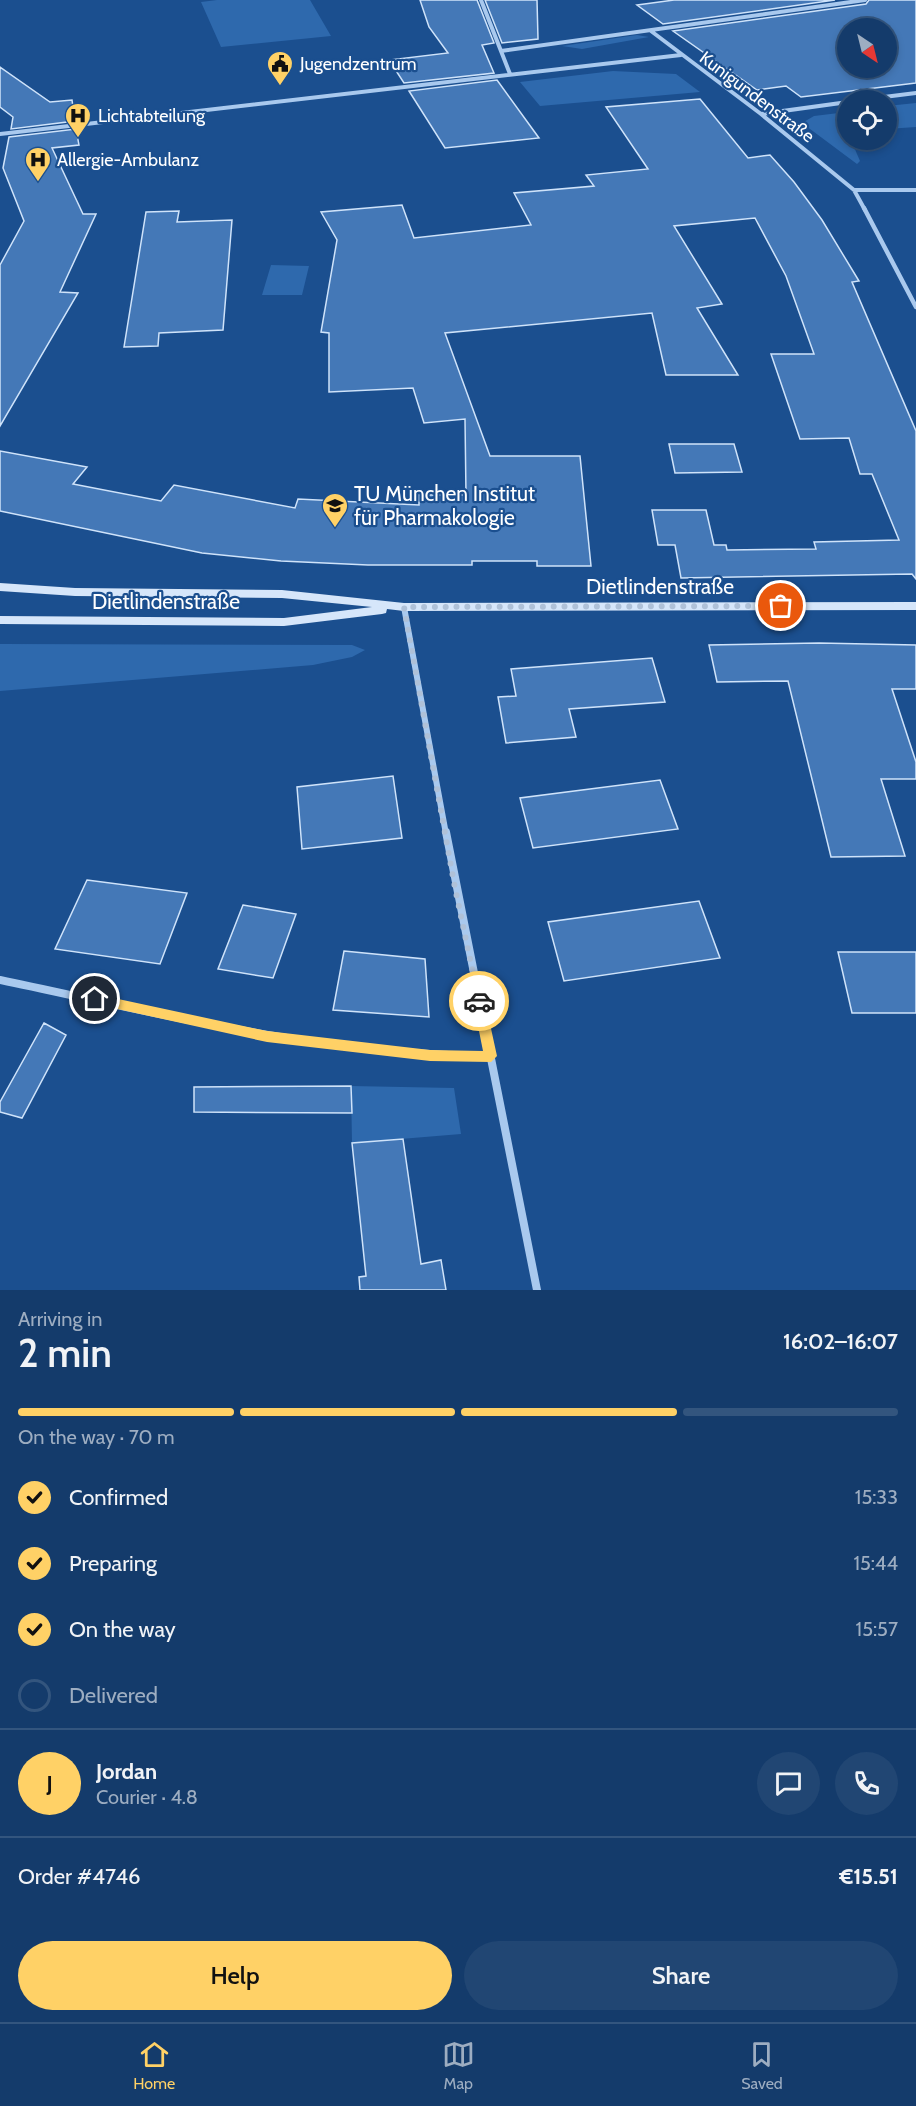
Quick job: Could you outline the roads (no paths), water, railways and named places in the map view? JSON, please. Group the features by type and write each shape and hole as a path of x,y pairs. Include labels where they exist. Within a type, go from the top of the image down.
{"main road":[{"name":"Dietlindenstraße","path":"0,587 75,592 282,594 404,607 916,606"},
{"name":"Dietlindenstraße","path":"0,620 284,622 404,607"}],"street":[{"path":"481,0 510,74"},
{"path":"501,51 865,0"},
{"name":"Kunigundenstraße","path":"651,31 681,56 761,114 854,190 916,307"},
{"path":"0,134 681,56"},
{"path":"897,95 916,93"},
{"path":"761,114 837,104"},
{"path":"854,190 916,190"},
{"path":"404,607 457,899 491,1056 537,1290"},
{"path":"0,980 267,1036 430,1056 491,1056"}],"place":[{"name":"Jugendzentrum","path":"280,87"},
{"name":"Lichtabteilung","path":"78,139"},
{"name":"Allergie-Ambulanz","path":"38,183"},
{"name":"TU München Institut für Pharmakologie","path":"335,529"}]}
